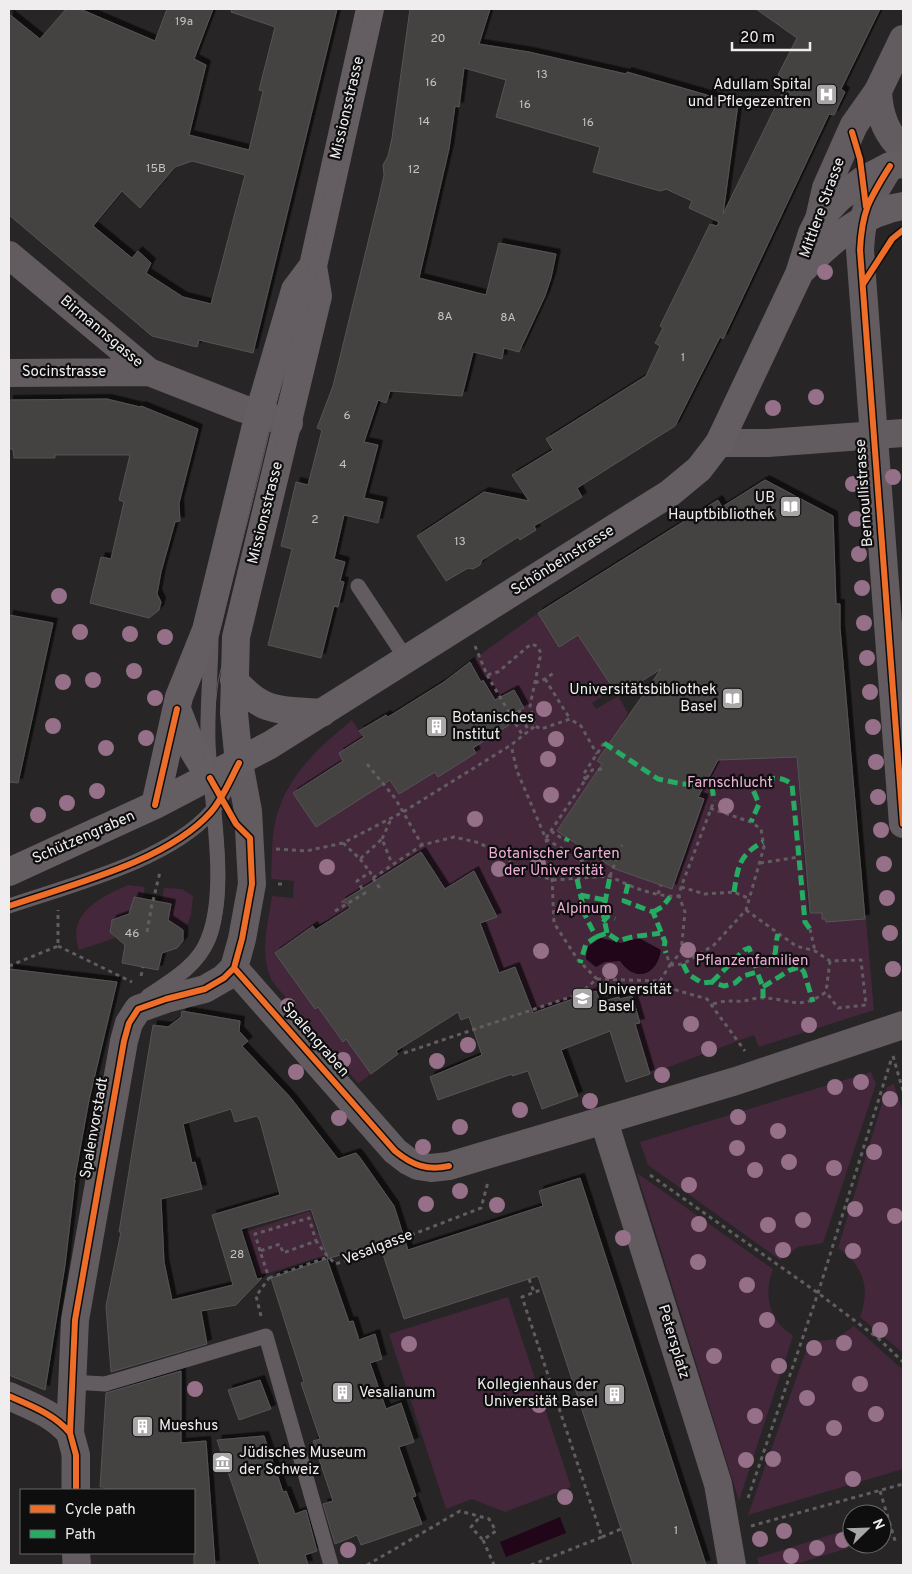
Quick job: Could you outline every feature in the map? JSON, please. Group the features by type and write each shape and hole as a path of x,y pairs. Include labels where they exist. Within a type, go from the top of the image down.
{"main road":[{"name":"Missionsstrasse","path":"238,763 234,680 236,638 318,296 313,266 370,9"},
{"path":"820,219 838,198 863,180 899,160"},
{"name":"Mittlere Strasse","path":"799,274 828,244 862,221 886,208 903,206"},
{"name":"Mittlere Strasse","path":"719,443 799,274 812,234 820,219"},
{"name":"Missionsstrasse","path":"155,805 177,709 206,630 259,413 295,290 313,266"},
{"name":"Schönbeinstrasse","path":"238,763 407,660 670,493 699,468 719,443"},
{"path":"234,680 248,696 270,709 322,713"},
{"path":"177,709 193,750 211,778"},
{"name":"Schützengraben","path":"9,872 155,805 238,763"}],"street":[{"name":"Mittlere Strasse","path":"820,219 826,188 854,125 878,91 903,39"},
{"path":"878,91 879,104 887,131 899,160"},
{"name":"Bernoullistrasse","path":"899,160 866,208 862,221 860,250 903,824"},
{"name":"Birmannsgasse","path":"9,255 149,372 288,423"},
{"name":"Socinstrasse","path":"9,372 149,372"},
{"path":"719,443 768,443 903,432"},
{"path":"139,998 166,998 206,989 224,978 234,968 242,939 252,884 248,811 238,763"},
{"name":"Spalengraben","path":"234,968 376,1130 395,1151 408,1161 418,1166 440,1168 486,1156"},
{"name":"Spalenvorstadt","path":"76,1489 76,1455 70,1433 71,1382 76,1320 120,1056 129,1023 139,998"},
{"path":"486,1156 736,1081 903,1026"},
{"name":"Petersplatz","path":"604,1121 718,1484 732,1565"},
{"path":"9,1396 46,1413 62,1424 70,1433"}],"lane":[{"path":"358,586 407,660"},
{"name":"Missionsstrasse","path":"210,611 208,743 211,778"},
{"path":"9,906 152,854 192,830 214,809 222,798 238,763"},
{"name":"Spalenvorstadt","path":"139,998 148,996 196,960 208,940 214,917 217,875 211,778"},
{"path":"71,1382 105,1384 266,1336 332,1565"}],"path":[{"path":"468,621 478,656 487,675 523,736"},
{"path":"487,675 498,672 531,644 536,646 541,653 530,706 535,726 541,729 570,719"},
{"path":"535,682 545,679 555,672"},
{"path":"545,679 570,719 581,726 597,754"},
{"path":"519,710 529,732"},
{"path":"251,848 306,851 343,844 391,819 511,745 535,726"},
{"path":"586,780 583,775 604,743"},
{"path":"511,745 517,771 546,839 552,880 554,923 578,960 597,980"},
{"path":"367,764 395,798 422,845"},
{"path":"546,839 592,770 603,769"},
{"path":"660,981 681,952 685,912 679,896 714,801"},
{"path":"670,965 683,964 714,945 746,910 764,847 761,828 751,822 706,807"},
{"path":"360,858 382,839 391,819"},
{"path":"551,831 566,840"},
{"path":"373,878 422,845 454,837 480,843 523,870 552,880 610,876"},
{"path":"382,839 392,864"},
{"path":"546,839 610,876 658,894 679,896"},
{"path":"343,844 360,858 381,890"},
{"path":"610,876 622,845"},
{"path":"760,863 798,857"},
{"path":"335,911 365,893 357,881 370,872"},
{"path":"658,894 661,885"},
{"path":"681,887 705,894 734,892 750,899"},
{"path":"55,890 59,917 58,946"},
{"path":"147,932 152,904"},
{"path":"746,910 796,946 815,951 830,961 861,960 866,1005 838,1008 826,992 830,961"},
{"path":"810,929 815,951"},
{"path":"58,946 139,998"},
{"path":"9,966 58,946"},
{"path":"666,953 670,965"},
{"path":"404,1053 579,994 597,980 660,981 676,990 707,998 739,1040"},
{"path":"713,1004 728,999 742,1001 762,998 800,1003 813,1002 826,992"},
{"path":"747,1502 818,1293 903,1026"},
{"path":"893,1055 903,1090"},
{"path":"645,1171 818,1293 879,1339 903,1362"},
{"path":"269,1278 260,1251 280,1244 283,1253 316,1241"},
{"path":"266,1336 256,1296 269,1278 328,1257"},
{"path":"529,1278 534,1292"},
{"path":"543,1289 522,1296 602,1538"},
{"path":"748,1527 903,1484"},
{"path":"880,1491 896,1544"},
{"path":"367,1565 460,1511 489,1519 496,1531 483,1540"},
{"path":"480,1517 471,1528 483,1540 494,1565"},
{"path":"531,1565 621,1529"}],"green space":[{"name":"Botanischer Garten der Universität","path":"538,613 578,635 613,689 592,703 596,709 618,696 628,713 622,724 654,773 718,760 789,757 796,751 808,913 822,913 822,919 865,909 874,1010 759,1047 754,1035 650,1074 635,1024 640,1022 632,996 629,997 622,1007 619,997 600,1002 596,991 481,1033 474,1015 461,1020 450,992 335,918 313,926 315,1009 318,1007 343,1041 346,1039 371,1074 359,1083 356,1081 272,981 268,970 265,949 272,896 293,898 294,881 271,879 273,833 281,803 296,776 306,763 352,720 399,794 426,778 434,769 439,777 476,753 471,745 483,742 509,725 496,706 499,705 483,681 481,682 470,662"},
{"path":"128,885 145,887 143,899 133,897 130,921 125,916 115,917 109,928 115,938 79,950 76,937 77,926 88,908 107,895"},
{"path":"164,888 182,889 193,896 191,915 184,935 178,926 168,926 162,902"},
{"path":"871,1072 876,1084 823,1243 798,1247 780,1260 648,1165 640,1142"},
{"path":"894,1084 903,1112 903,1353 860,1317 865,1296 862,1278 854,1262 838,1248 887,1087"},
{"path":"637,1173 773,1269 769,1289 770,1307 778,1323 793,1336 739,1501"},
{"path":"310,1211 317,1233 326,1231 333,1253 259,1276 245,1232"},
{"path":"508,1297 571,1487 505,1512 472,1499 446,1509 389,1334"},
{"path":"854,1326 903,1370 903,1469 748,1515 809,1342 836,1339"},
{"path":"842,1531 842,1550 793,1565 759,1565 757,1558"}],"shaded area":[{"path":"601,938 621,943 639,938 661,950 659,959 655,966 645,974 632,972 620,961 605,962 596,967 586,959 587,947"},
{"path":"560,1517 566,1533 506,1557 500,1542"}],"building":[{"path":"66,9 80,9 155,41 167,9 213,9 194,59 206,65 189,135 249,150 263,91 259,90 275,27 231,12 232,9 337,9 253,353 199,340 197,347 152,336 9,215 9,14 40,39","holes":["192,161 245,175 211,304 183,297 146,273 151,263 138,251 132,258 93,226 122,191 140,208 175,167"]},
{"path":"410,9 490,9 479,44 529,52 626,74 627,72 738,104 723,214 788,81 778,75 797,38 756,9 880,9 841,89 845,92 834,115 829,114 723,339 720,337 675,426 577,488 582,497 534,526 536,530 520,540 518,537 482,560 480,565 473,569 468,568 446,581 417,536 484,492 529,501 512,475 553,450 546,439 646,376 660,346 655,343 663,328 660,326 710,224 717,226 719,222 689,208 692,201 666,189 660,191 593,172 600,147 496,117 506,80 464,68 459,107 455,106 449,149 419,278 486,295 499,243 556,254 551,278 545,296 519,352 504,348 502,359 473,352 462,396 390,391 386,403 378,400 364,442 378,445 364,498 383,502 378,523 344,515 334,559 345,562 340,581 344,582 338,607 334,606 321,658 268,645 292,549 281,546 296,482 308,485 322,430 317,428 333,386 380,193 384,175 383,165 388,156 392,138"},
{"path":"107,399 141,406 198,429 179,503 180,521 175,522 161,572 157,594 161,602 159,610 149,618 90,603 101,557 111,559 124,502 119,500 130,455 55,455 55,458 14,458 13,449 9,449 9,400"},
{"name":"Universitätsbibliothek Basel","path":"765,480 833,516 836,604 840,604 840,628 865,919 826,922 825,919 822,919 822,913 810,913 797,757 718,760 698,797 704,799 672,889 615,869 557,831 602,764 597,761 661,669 618,696 578,635 559,647 538,613 718,500 722,507"},
{"path":"9,615 53,623 18,783 9,782"},
{"name":"Botanisches Institut","path":"470,662 481,682 483,680 495,700 514,690 524,708 504,718 509,725 473,748 476,753 438,777 435,772 399,794 390,780 316,827 293,793 343,761 339,753 364,737 359,731 386,715 388,717 444,682"},
{"path":"421,852 445,889 474,871 497,917 480,923 499,973 515,967 533,1013 596,991 600,1002 632,996 640,1023 635,1024 650,1074 626,1082 610,1031 561,1050 578,1096 542,1109 528,1071 512,1076 512,1074 438,1100 430,1077 482,1055 469,1017 461,1020 458,1012 396,1051 398,1054 371,1074 346,1039 343,1042 318,1007 315,1009 275,953 313,926 315,930 350,908 347,903 341,902"},
{"path":"134,897 171,904 168,920 183,930 183,941 177,948 162,953 158,970 122,963 125,945 110,932 112,920 129,914"},
{"path":"9,969 117,982 89,1100 74,1182 75,1180 65,1265 45,1390 9,1375"},
{"path":"182,1011 240,1021 239,1031 248,1041 242,1046 290,1097 338,1159 356,1153 361,1159 394,1206 408,1250 543,1206 539,1191 580,1178 706,1565 633,1565 538,1276 404,1319 379,1242 328,1259 311,1209 241,1229 257,1279 262,1278 236,1305 201,1311 207,1344 111,1372 106,1306 121,1232 119,1232 153,1025 168,1027 181,1017","holes":["231,1109 235,1122 257,1116 280,1195 212,1215 233,1285 172,1300 164,1262 161,1199 202,1189 195,1162 192,1163 183,1124"]},
{"name":"Vesalianum","path":"327,1259 349,1322 353,1321 359,1340 375,1334 382,1359 370,1363 386,1409 401,1403 414,1442 399,1447 416,1496 412,1497 422,1524 361,1545 357,1535 335,1544 323,1504 333,1501 313,1441 320,1439 301,1383 304,1382 271,1278"},
{"path":"181,1371 181,1443 206,1441 215,1565 194,1565 195,1489 104,1489 104,1487 100,1487 106,1393"},
{"path":"260,1380 271,1409 239,1420 228,1390"},
{"path":"264,1436 283,1492 286,1491 295,1514 306,1510 317,1551 305,1555 308,1565 260,1565 217,1440"}],"tram line":[{"path":"62,1489 66,1375 72,1318 89,1205 119,1035 132,1006 151,987 183,963 200,942 205,929 211,899 213,868 203,742 203,711 207,680 295,327 366,9"},
{"path":"74,1489 75,1405 81,1320 125,1054 135,1026 143,1013 153,1001 202,963 218,933 225,888 225,865 213,741 218,682 351,132 377,9"},
{"path":"63,1554 63,1565"},
{"path":"74,1554 74,1565"}],"marked path":[{"path":"604,743 658,779 682,784 751,785 759,804 751,822"},
{"path":"751,785 777,778 792,784 805,922 810,929"},
{"path":"712,786 714,801"},
{"path":"734,892 741,862 749,852 763,842"},
{"path":"607,933 603,913 610,876"},
{"path":"577,879 585,915 596,937 586,944 580,963"},
{"path":"628,884 624,901 653,912 665,942 666,953"},
{"path":"580,895 605,900"},
{"path":"653,912 662,907 670,897"},
{"path":"603,922 608,916 615,919"},
{"path":"596,937 607,933 619,941 660,933"},
{"path":"756,968 755,963 768,965 774,958 778,934"},
{"path":"712,982 744,950 749,948 755,963"},
{"path":"683,964 688,974 702,983 712,982 724,986 735,983 743,976 757,972 763,987 763,998"},
{"path":"763,987 790,970 800,967 804,972 813,1002"}],"cycle path":[{"path":"852,132 860,159 866,207"},
{"path":"890,166 868,206 863,225 860,250 903,824"},
{"path":"863,284 892,239 903,230"},
{"path":"155,805 177,709"},
{"path":"9,906 117,870 170,844 192,829 211,812 223,795 239,763"},
{"path":"76,1489 76,1455 70,1433 75,1320 124,1041 129,1023 138,1009 166,999 205,989 224,978 234,968 242,939 252,884 250,838 236,824 210,778"},
{"path":"234,968 395,1151 420,1166 434,1168 449,1166"},
{"path":"9,1396 49,1416 64,1426 70,1433"}],"place":[{"name":"Adullam Spital und Pflegezentren","path":"827,94"},
{"name":"UB Hauptbibliothek","path":"791,507"},
{"name":"Universitätsbibliothek Basel","path":"733,699"},
{"name":"Botanisches Institut","path":"436,727"},
{"name":"Universität Basel","path":"582,999"},
{"name":"Vesalianum","path":"343,1393"},
{"name":"Kollegienhaus der Universität Basel","path":"614,1394"},
{"name":"Mueshus","path":"143,1426"},
{"name":"Jüdisches Museum der Schweiz","path":"223,1462"}],"park label":[{"name":"Farnschlucht","path":"730,783"},
{"name":"Alpinum","path":"584,909"},
{"name":"Pflanzenfamilien","path":"752,961"}]}
